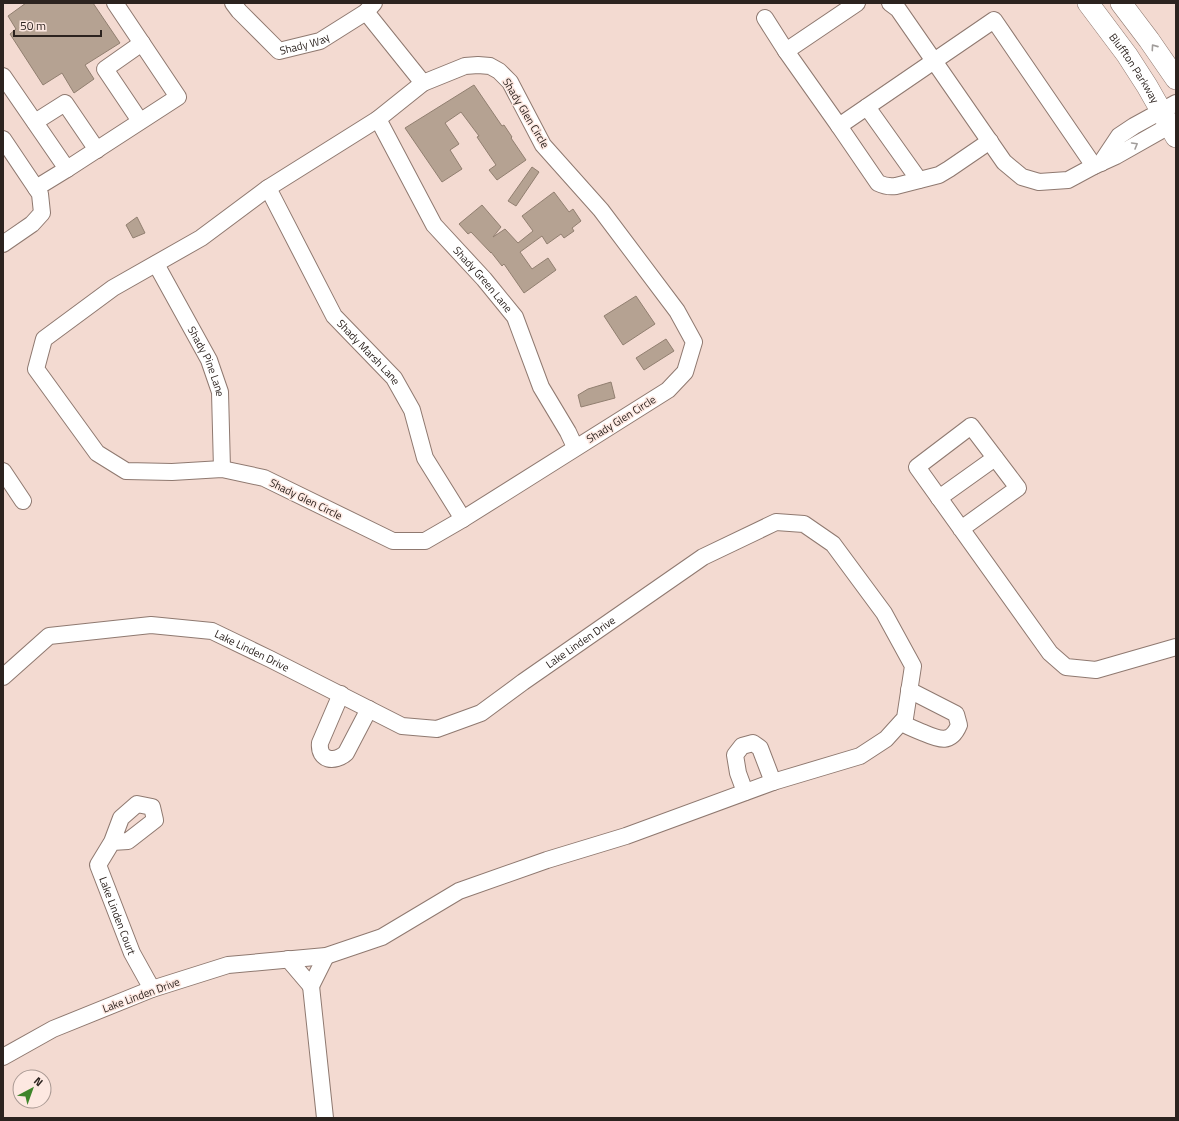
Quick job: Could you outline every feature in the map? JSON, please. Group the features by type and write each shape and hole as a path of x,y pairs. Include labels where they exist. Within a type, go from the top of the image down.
{"main road":[{"name":"Bluffton Parkway","path":"1088,3 1172,120"},
{"path":"1121,3 1176,79"}],"street":[{"path":"36,188 178,97 115,3"},
{"name":"Shady Way","path":"234,3 239,11 279,51 320,41 370,8"},
{"path":"786,50 857,3"},
{"path":"890,3 898,9 1004,162 1022,177 1039,182 1068,180 1097,164 1119,136 1134,126 1172,120"},
{"path":"370,8 424,83"},
{"path":"764,18 878,183 883,186 896,186 939,175 990,141"},
{"path":"839,126 994,20 1097,164"},
{"path":"140,121 105,69 142,43"},
{"name":"Shady Glen Circle","path":"465,66 490,66 499,71 510,82 543,145 601,210 677,311 694,342 685,372 668,390 463,519 425,541 393,541 264,478 222,469 172,472 126,471 97,453 36,369 44,338 113,288 201,238 268,188 378,119 424,83 465,66"},
{"path":"3,76 67,169"},
{"path":"35,122 64,103 97,150"},
{"path":"867,107 919,180"},
{"name":"Shady Green Lane","path":"378,119 434,225 515,317 541,386 568,432 575,448"},
{"path":"3,139 40,194 42,213 32,224 3,244"},
{"name":"Shady Marsh Lane","path":"268,188 334,316 394,378 412,410 425,458 463,519"},
{"name":"Shady Pine Lane","path":"156,264 208,360 220,392 222,469"},
{"path":"962,529 1018,488 971,426 917,467 1050,653 1066,667 1096,670 1176,647"},
{"path":"939,498 995,458"},
{"path":"3,471 23,500"},
{"name":"Lake Linden Drive","path":"3,677 49,636 151,625 212,631 341,694 402,726 437,729 481,713 703,556 776,522 804,524 833,544 884,613 913,666 905,718 886,739 860,756 773,782 626,836 546,860 459,891 382,938 326,956 228,965 152,989 53,1029 3,1057"},
{"path":"901,723 934,738 943,740 956,732 959,725 956,714 909,690"},
{"path":"341,694 319,747 322,754 327,759 332,760 341,758 346,753 369,709"},
{"path":"745,792 738,772 735,756 742,746 753,743 760,748 773,782"},
{"name":"Lake Linden Court","path":"112,842 98,865 132,953 152,989"},
{"path":"325,1118 311,986 326,956"},
{"path":"288,959 311,986"}],"building":[{"path":"26,3 93,3 120,43 85,65 94,79 74,93 62,73 43,85 10,34 16,29 8,16"},
{"path":"474,85 502,126 504,125 526,160 497,180 489,170 496,165 477,137 479,136 461,112 445,123 459,144 450,150 462,169 442,182 405,128"},
{"path":"532,167 539,172 516,206 508,201"},
{"path":"554,192 569,212 573,209 581,221 572,228 574,231 564,238 561,234 547,244 542,236 520,252 532,269 548,258 556,270 524,293 504,264 502,266 491,252 471,232 468,234 459,224 482,205 501,227 493,237 505,229 518,243 533,231 522,216"},
{"path":"137,217 145,233 133,238 126,225"},
{"path":"636,296 655,324 623,345 604,316"},
{"path":"666,339 674,351 644,370 636,358"},
{"path":"611,382 615,398 581,407 578,395 588,389"}]}
